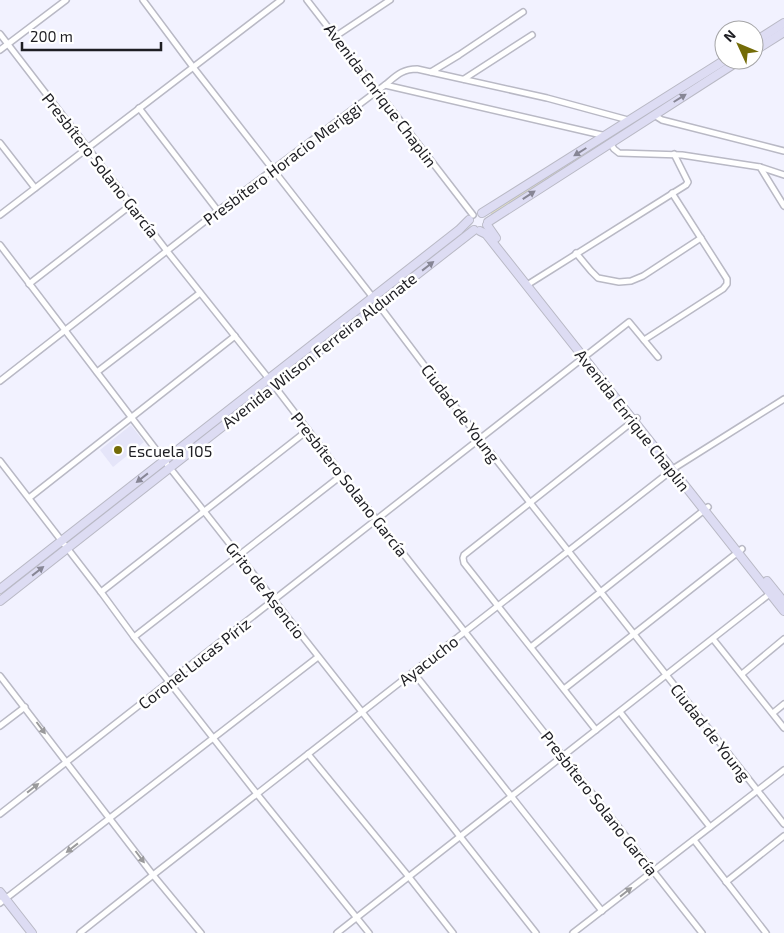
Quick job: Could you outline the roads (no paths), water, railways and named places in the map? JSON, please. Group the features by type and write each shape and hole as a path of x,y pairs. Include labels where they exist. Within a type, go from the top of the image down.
{"street":[{"path":"0,50 66,0"},
{"name":"Ciudad de Young","path":"143,0 479,438 784,824"},
{"path":"0,215 281,0"},
{"name":"Avenida Enrique Chaplin","path":"307,0 471,217"},
{"path":"336,36 390,0"},
{"path":"430,72 523,12"},
{"path":"764,36 784,23"},
{"path":"764,45 784,32"},
{"name":"Presbítero Solano García","path":"0,34 131,205 269,378 376,519 700,930"},
{"path":"464,80 532,36"},
{"path":"714,67 629,121 608,139 487,223 484,229 477,231 470,226 471,217 477,213 482,214 608,139 654,115 724,70"},
{"name":"Presbítero Horacio Meriggi","path":"0,381 218,211 400,73 410,69 417,69 547,98 629,121"},
{"path":"385,85 608,139 619,153 674,154 760,167 784,175"},
{"path":"139,108 218,211"},
{"path":"654,115 662,120 784,151"},
{"path":"0,143 35,188"},
{"path":"529,283 686,185 688,182 674,154"},
{"path":"760,167 784,206"},
{"path":"644,340 723,290 727,284 727,279 672,193"},
{"path":"30,284 131,205"},
{"path":"482,214 486,217 487,223"},
{"name":"Avenida Wilson Ferreira Aldunate","path":"0,590 459,230 471,217"},
{"name":"Avenida Enrique Chaplin","path":"487,223 490,232 529,283 740,550 784,611"},
{"name":"Avenida Enrique Chaplin","path":"477,231 486,234 529,283"},
{"name":"Avenida Wilson Ferreira Aldunate","path":"0,601 378,304 477,231"},
{"path":"576,253 598,278 619,282 631,281 643,276 701,238"},
{"name":"Grito de Asencio","path":"0,245 170,468 536,933"},
{"path":"97,372 200,293"},
{"name":"Coronel Lucas Píriz","path":"0,814 629,322 658,357"},
{"path":"29,498 234,336"},
{"name":"Ayacucho","path":"80,933 674,468 784,399"},
{"path":"596,730 498,606 464,562 463,558 464,555 636,420"},
{"path":"101,592 308,430"},
{"path":"0,460 256,794 369,933"},
{"path":"134,637 342,475"},
{"path":"531,647 706,509"},
{"path":"564,689 740,550"},
{"path":"337,933 772,592"},
{"name":"Avenida Enrique Chaplin","path":"772,592 784,603"},
{"path":"713,638 784,728"},
{"path":"742,674 784,639"},
{"path":"1,899 110,818 318,656"},
{"path":"413,672 602,911"},
{"path":"0,676 201,933"},
{"path":"773,713 784,704"},
{"path":"0,726 24,707"},
{"path":"620,712 710,827"},
{"path":"308,754 453,933"},
{"path":"573,933 784,770"},
{"path":"726,882 784,836"},
{"path":"694,840 766,933"},
{"path":"1,899 26,933"},
{"path":"1,899 32,933"},
{"path":"692,933 700,930"}],"place":[{"name":"Escuela 105","path":"118,450"}]}
